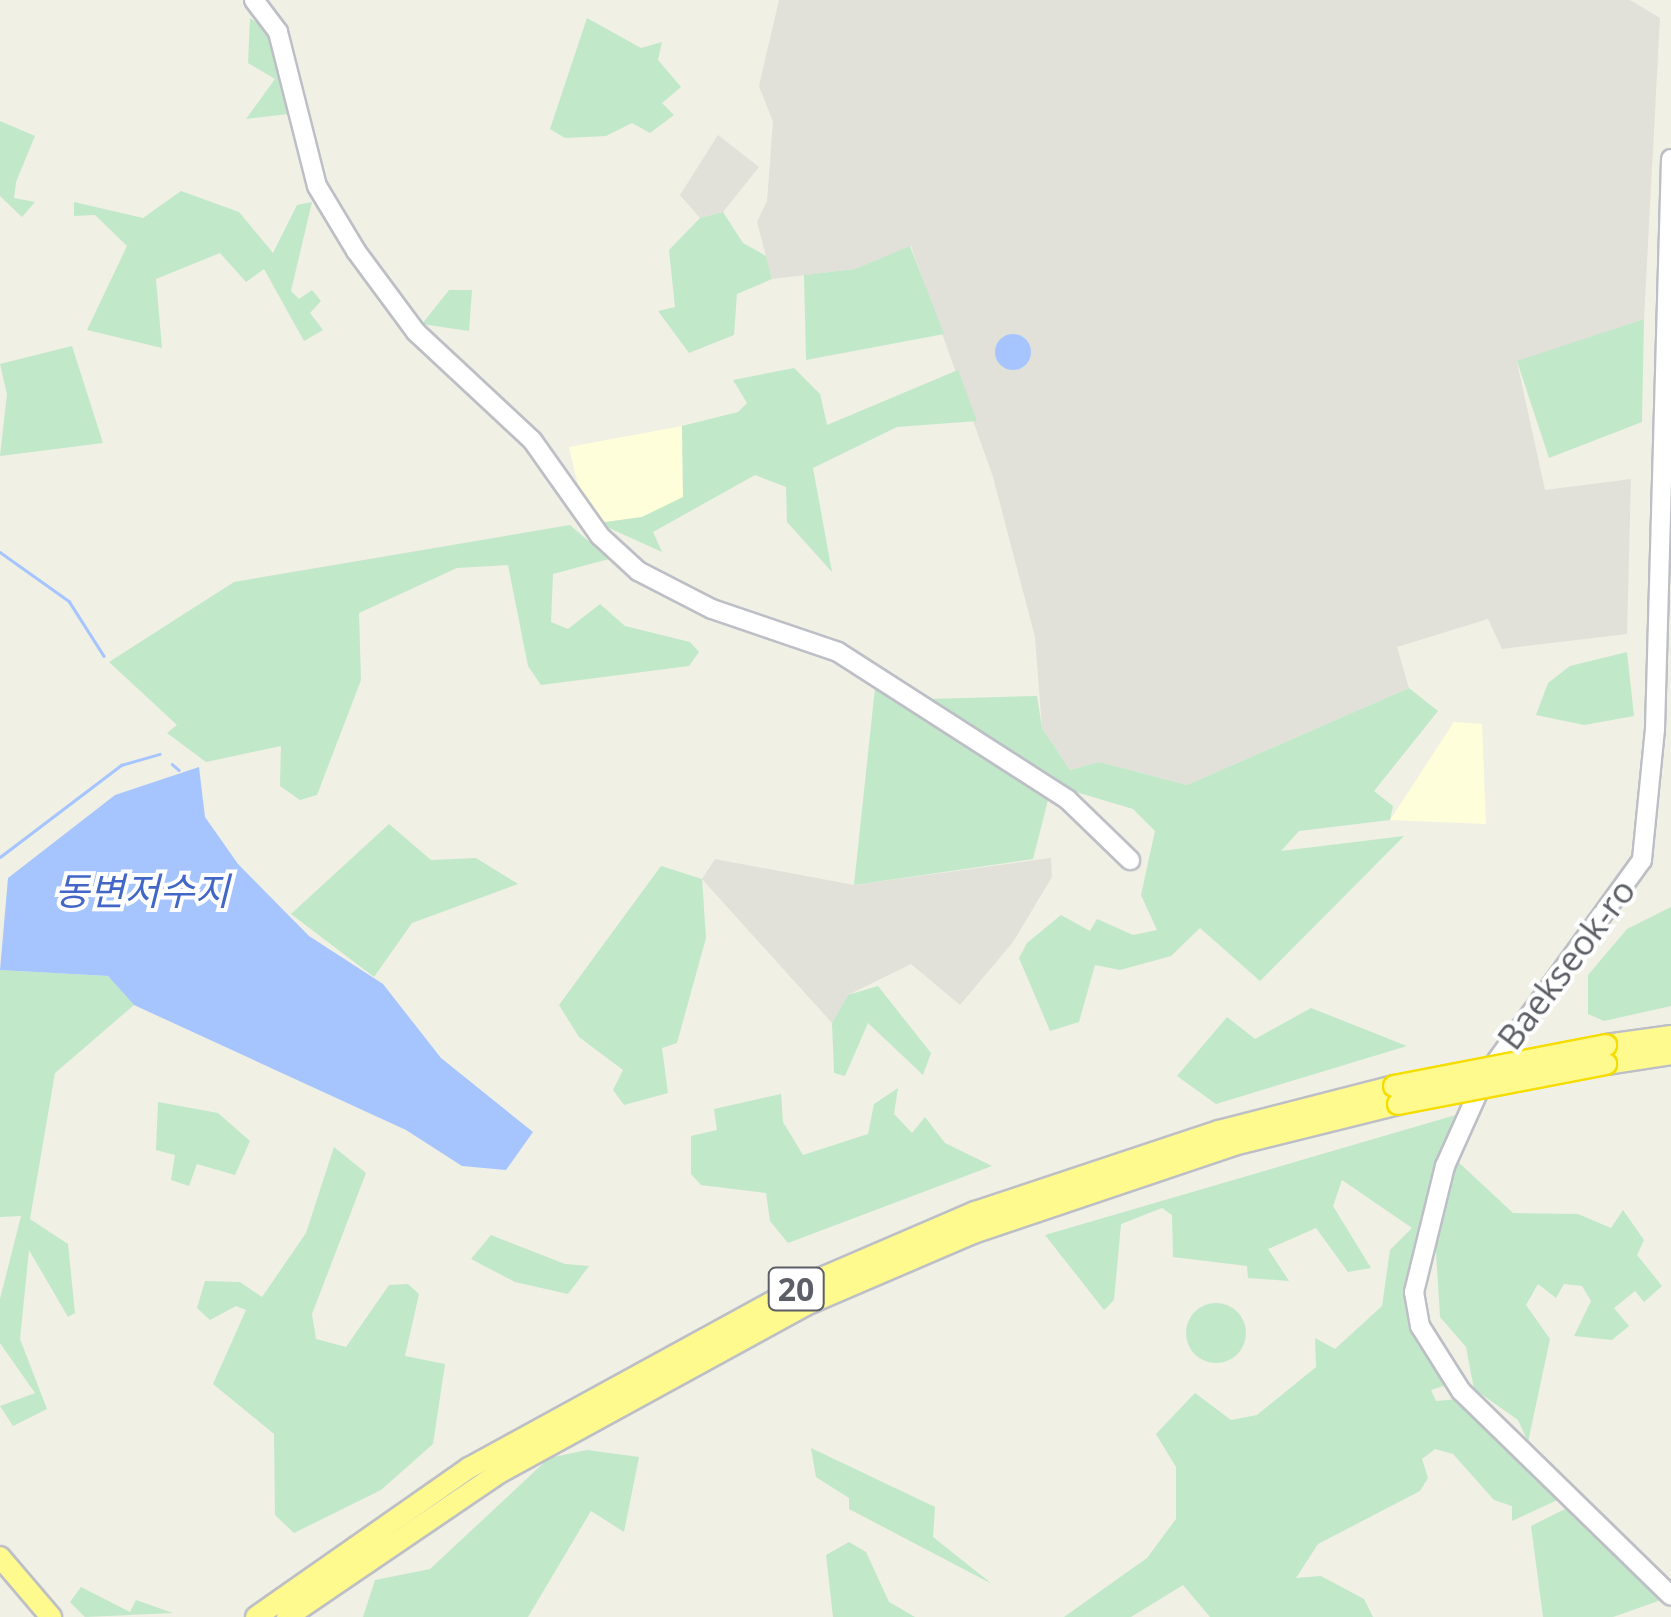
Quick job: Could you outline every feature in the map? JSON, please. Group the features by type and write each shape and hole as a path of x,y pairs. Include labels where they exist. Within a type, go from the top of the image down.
{"highway":[{"name":"20","path":"256,1617 469,1468 796,1289 975,1212 1218,1131 1606,1055 1671,1036"},
{"name":"20","path":"1606,1055 1671,1054"},
{"name":"20","path":"287,1617 499,1473 810,1303 974,1234 1216,1151 1396,1095"},
{"path":"0,1557 51,1617"},
{"path":"0,1580 34,1617"}],"street":[{"path":"254,0 278,32 317,186 356,251 416,332 532,440 600,536 638,571 712,609 838,652 1067,799 1130,860"},
{"name":"Baekseok-ro","path":"1671,159 1655,729 1642,860 1491,1066 1445,1166 1414,1292 1420,1326 1461,1391 1671,1596"}],"shaded area":[{"path":"779,0 1630,0 1660,18 1644,319 1517,362 1545,490 1631,479 1627,634 1502,649 1488,619 1397,647 1409,688 1187,785 1099,762 1070,770 1042,728 1035,637 993,477 911,246 855,269 772,279 757,222 767,201 773,122 759,86"},
{"path":"250,18 266,29 288,114 246,119 275,79 248,63"},
{"path":"587,18 641,48 662,42 658,60 681,87 662,103 674,115 650,133 632,123 606,136 565,138 550,129"},
{"path":"0,121 35,136 16,182 14,198 35,202 22,217 0,196"},
{"path":"718,135 759,167 723,212 700,218 680,195"},
{"path":"181,191 239,212 273,253 297,205 312,202 291,291 299,299 312,290 321,301 310,313 323,330 304,341 264,269 246,282 220,253 156,279 162,348 87,330 127,246 95,215 74,216 74,202 143,218"},
{"path":"723,212 743,243 766,256 772,279 737,294 734,335 689,353 658,311 675,307 669,250 700,218"},
{"path":"910,246 944,334 806,360 804,275 855,269"},
{"path":"449,290 472,290 469,331 422,324"},
{"path":"1644,319 1642,422 1549,458 1517,361"},
{"path":"72,346 103,443 0,456 7,394 0,364"},
{"path":"794,368 820,394 827,425 958,370 977,421 897,427 813,468 832,572 787,522 786,487 755,475 653,532 662,552 598,523 642,517 683,497 682,426 738,412 747,403 733,380"},
{"path":"682,426 683,497 642,517 598,523 585,514 569,447"},
{"path":"570,525 609,559 553,574 551,622 568,629 600,604 625,626 690,642 699,652 689,666 541,685 528,666 508,565 457,568 359,613 361,680 317,795 300,800 280,786 281,746 206,762 167,733 177,725 109,662 234,582"},
{"path":"1627,652 1634,716 1584,725 1536,715 1548,683 1570,666"},
{"path":"875,688 928,699 1037,696 1042,728 1070,770 1099,762 1187,785 1409,688 1438,711 1374,791 1393,806 1390,820 1299,831 1281,851 1404,836 1260,981 1200,928 1171,956 1120,970 1095,965 1079,1022 1050,1031 1019,958 1027,943 1061,915 1090,931 1097,919 1133,935 1157,930 1141,895 1155,831 1133,809 1066,789 1048,800 1033,859 854,885"},
{"path":"1454,722 1482,724 1486,824 1390,820"},
{"path":"389,824 431,860 476,858 518,884 412,923 374,977 291,914"},
{"path":"1051,858 1052,877 1013,942 960,1005 911,964 848,995 832,1023 702,879 715,859 854,885"},
{"path":"661,866 702,879 706,938 677,1043 662,1048 668,1093 624,1105 613,1090 623,1070 579,1037 559,1005"},
{"path":"1671,907 1671,1006 1604,1021 1588,1014 1588,975 1627,929"},
{"path":"0,970 108,976 134,1005 55,1073 30,1219 68,1244 75,1313 68,1317 29,1250 20,1339 47,1409 13,1426 0,1406 35,1393 0,1343 0,1299 21,1216 0,1217"},
{"path":"878,986 931,1053 923,1075 868,1023 845,1076 834,1073 832,1023 848,995"},
{"path":"1311,1008 1407,1046 1216,1104 1177,1076 1227,1017 1255,1039"},
{"path":"898,1088 894,1114 912,1133 925,1117 945,1143 992,1166 788,1243 770,1221 766,1193 701,1185 691,1174 691,1136 717,1130 714,1109 781,1094 783,1122 803,1155 868,1134 874,1104"},
{"path":"158,1102 218,1113 250,1141 235,1175 197,1164 189,1186 171,1180 175,1155 156,1150"},
{"path":"1466,1112 1428,1190 1405,1297 1411,1332 1449,1384 1431,1390 1436,1401 1459,1399 1566,1496 1512,1521 1512,1506 1494,1500 1453,1454 1435,1449 1422,1459 1428,1478 1420,1491 1318,1544 1296,1578 1321,1576 1364,1599 1373,1617 1210,1617 1183,1585 1131,1617 1064,1617 1147,1558 1176,1519 1176,1467 1156,1434 1195,1393 1231,1420 1257,1415 1316,1367 1315,1338 1335,1349 1382,1306 1390,1250 1412,1228 1342,1180 1333,1206 1371,1268 1348,1272 1316,1228 1268,1249 1289,1281 1248,1278 1247,1266 1173,1257 1172,1215 1162,1208 1121,1224 1114,1300 1104,1310 1045,1235"},
{"path":"334,1147 366,1173 312,1314 316,1339 346,1347 389,1285 408,1284 419,1294 405,1356 445,1364 433,1444 381,1490 294,1533 275,1515 274,1434 213,1384 246,1310 236,1306 210,1320 197,1308 205,1281 240,1282 262,1297 306,1233"},
{"path":"1454,1158 1513,1213 1578,1214 1611,1228 1623,1210 1644,1240 1637,1255 1662,1286 1644,1302 1635,1291 1614,1308 1629,1326 1612,1340 1574,1336 1591,1301 1582,1286 1564,1284 1556,1298 1538,1284 1526,1305 1550,1339 1528,1442 1518,1420 1474,1389 1466,1347 1440,1317 1434,1219"},
{"path":"491,1235 565,1264 589,1266 568,1294 515,1282 471,1259"},
{"path":"1216,1303 1238,1311 1246,1333 1238,1355 1216,1363 1194,1355 1186,1333 1194,1311"},
{"path":"811,1448 935,1507 933,1537 992,1584 849,1509 849,1498 816,1477"},
{"path":"587,1450 639,1457 624,1532 591,1511 528,1617 363,1617 375,1580 430,1569 549,1458"},
{"path":"1571,1506 1661,1600 1613,1617 1543,1617 1531,1526"},
{"path":"849,1542 866,1552 889,1602 915,1617 833,1617 826,1555"},
{"path":"81,1587 130,1612 136,1600 173,1613 85,1617 70,1602"}],"water":[{"path":"1013,334 1026,339 1031,352 1026,365 1013,370 1000,365 995,352 1000,339"},
{"name":"동변저수지","path":"199,767 205,817 238,864 309,936 383,984 441,1058 533,1132 506,1170 462,1166 406,1130 134,1005 108,976 0,970 8,878 115,795"}],"waterway":[{"path":"0,552 69,601 104,656"},
{"path":"0,857 121,765 159,754"},
{"path":"172,764 179,770"}]}
